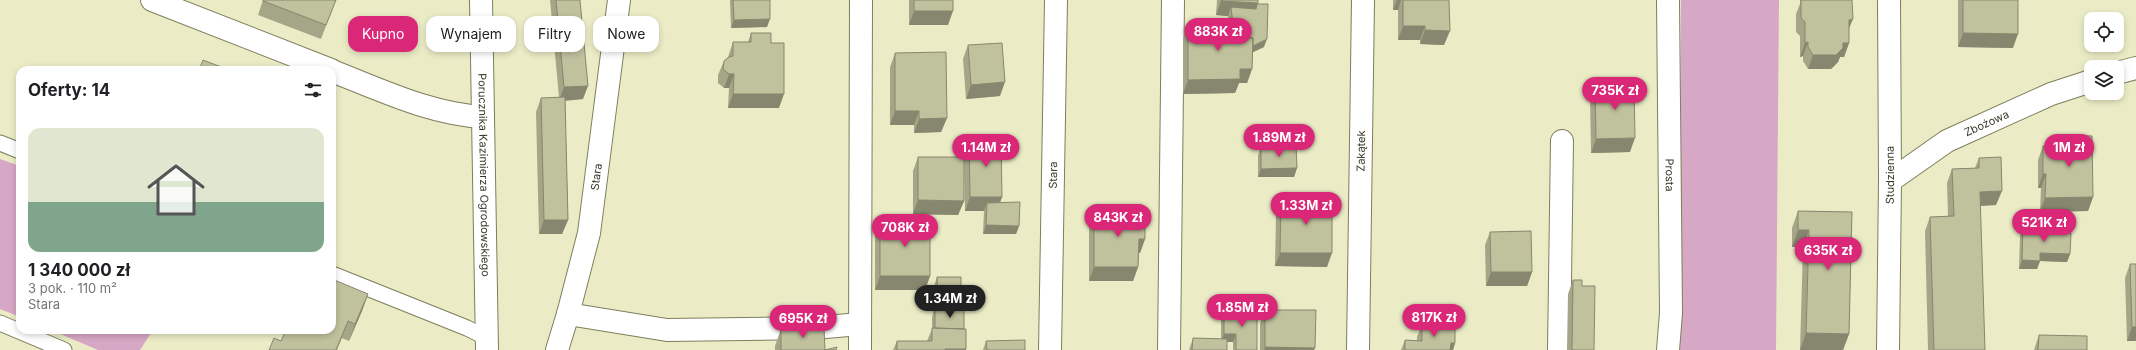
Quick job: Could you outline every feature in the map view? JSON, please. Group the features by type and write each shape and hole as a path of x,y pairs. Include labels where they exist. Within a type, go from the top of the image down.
{"street":[{"path":"152,0 321,66"},
{"name":"Porucznika Kazimierza Ogrodowskiego","path":"481,0 487,344"},
{"name":"Stara","path":"557,350 589,233 619,0"},
{"path":"860,350 861,0"},
{"name":"Stara","path":"1050,350 1056,0"},
{"path":"1169,350 1174,0"},
{"name":"Zakątek","path":"1358,350 1363,0"},
{"name":"Prosta","path":"1668,0 1671,313 1668,350"},
{"name":"Studzienna","path":"1888,350 1890,181 1889,0"},
{"path":"2124,71 2136,68"},
{"path":"336,72 426,107 462,116 483,117"},
{"name":"Zbożowa","path":"1890,181 1948,141 2051,94 2084,83"},
{"path":"1559,350 1562,141"},
{"path":"568,314 667,330 814,328 860,324"}],"lane":[{"path":"0,144 16,150"},
{"path":"336,276 467,328 487,344"},
{"path":"0,324 16,330"},
{"path":"25,334 64,350"}],"shaded area":[{"path":"1681,0 1779,0 1776,350 1680,350"},
{"path":"0,159 16,165 16,315 0,309"},
{"path":"60,334 150,334 140,350 98,350"}],"building":[{"path":"263,0 336,0 326,25"},
{"path":"556,0 580,0 581,16 557,16"},
{"path":"733,0 770,0 770,19 734,20"},
{"path":"914,0 953,0 953,11 914,11"},
{"path":"1258,0 1258,3 1221,1"},
{"path":"1403,0 1449,0 1450,31 1425,30 1425,26 1403,26"},
{"path":"1801,0 1852,0 1853,19 1849,20 1849,43 1843,43 1843,48 1836,55 1813,55 1808,47 1808,42 1805,43 1805,22 1801,18"},
{"path":"1963,0 2018,0 2018,34 1963,33"},
{"path":"1257,4 1268,4 1267,39 1253,46 1253,38 1240,38 1240,25 1233,25 1231,7 1256,9"},
{"path":"1188,25 1240,25 1240,38 1253,38 1252,69 1240,69 1240,79 1188,80"},
{"path":"751,33 771,33 771,43 784,43 784,94 733,94 734,74 729,74 723,69 724,61 733,56 733,42 751,42"},
{"path":"1002,43 1005,82 971,85 968,45"},
{"path":"561,52 585,52 588,86 564,87"},
{"path":"946,52 947,118 919,119 919,111 895,111 895,53"},
{"path":"203,60 219,66 201,66"},
{"path":"1634,83 1635,138 1596,139 1595,84"},
{"path":"565,97 568,220 544,220 541,98"},
{"path":"2063,135 2092,136 2093,197 2045,198 2046,174 2043,174 2043,146 2064,146"},
{"path":"1001,139 1002,197 970,197 969,140"},
{"path":"1296,146 1297,168 1261,169 1261,147"},
{"path":"918,157 964,157 964,201 918,200"},
{"path":"2001,157 2002,191 1980,192 1985,350 1934,350 1930,217 1954,216 1952,169 1979,168 1979,158"},
{"path":"1307,193 1320,194 1320,200 1332,200 1332,253 1280,253 1281,200 1306,200"},
{"path":"1020,202 1019,226 986,225 987,203"},
{"path":"1094,211 1145,212 1145,239 1139,239 1138,267 1094,267"},
{"path":"1798,211 1852,212 1849,334 1806,333 1809,230 1798,230"},
{"path":"880,220 930,220 930,276 880,276"},
{"path":"2023,227 2041,228 2041,232 2071,233 2070,254 2040,253 2040,261 2022,260"},
{"path":"1531,231 1532,272 1491,272 1490,232"},
{"path":"2130,264 2136,264 2136,327 2132,327"},
{"path":"937,277 961,277 961,307 938,307"},
{"path":"1573,280 1582,280 1582,286 1595,286 1594,350 1572,350"},
{"path":"336,281 368,294 355,324 348,321 336,350 269,350 274,338 281,341 284,334 336,334"},
{"path":"935,309 964,310 964,329 935,328"},
{"path":"1265,310 1316,310 1315,348 1265,347"},
{"path":"1224,311 1257,311 1257,350 1236,350 1236,334 1224,334"},
{"path":"1422,323 1455,323 1455,343 1451,343 1450,350 1405,350 1405,340 1422,341"},
{"path":"824,328 825,350 781,350 781,329"},
{"path":"932,328 966,329 966,349 897,350 897,341 932,341"},
{"path":"2039,335 2087,336 2087,350 2038,350"},
{"path":"1193,338 1227,339 1227,350 1192,350"},
{"path":"1025,340 1025,350 987,350 986,341"},
{"path":"837,347 836,350 825,350"}]}
